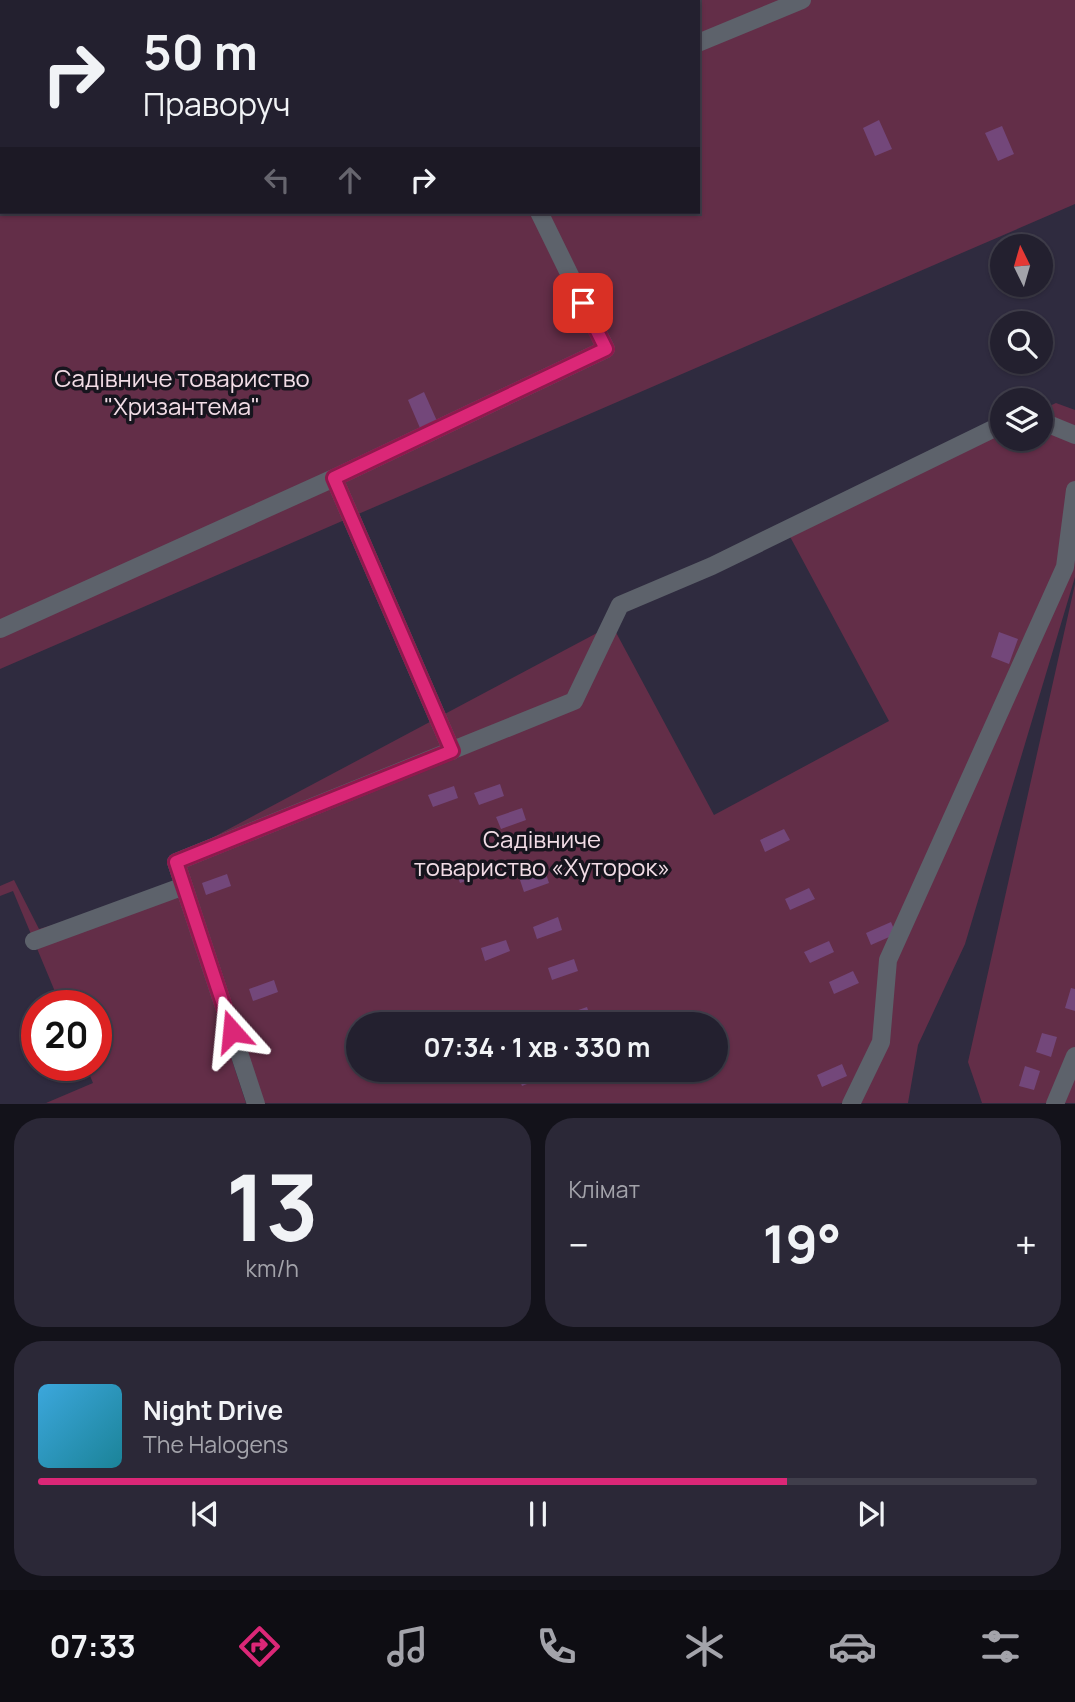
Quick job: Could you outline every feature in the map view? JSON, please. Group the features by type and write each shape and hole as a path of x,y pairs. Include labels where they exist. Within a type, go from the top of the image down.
{"street":[{"path":"700,42 802,0"},
{"path":"0,629 334,478 606,349 540,214"},
{"path":"1053,426 1075,435"},
{"path":"256,1104 176,862 574,701 620,605 712,566 990,430"},
{"path":"334,478 452,751"},
{"path":"851,1104 881,1042 888,960 1065,567 1075,490"},
{"path":"34,941 184,886"},
{"path":"1055,1104 1075,1056"}],"green space":[{"name":"Садівниче товариство \"Хризантема\"","path":"700,0 1075,0 1075,204 1006,234 990,234 990,241 0,669 0,214 700,214"},
{"name":"Садівниче товариство «Хуторок»","path":"1053,404 1075,410 1075,577 965,944 918,1045 908,1103 263,1103 178,856 612,625 714,815 889,721 787,531 990,435 990,451 1053,451"},
{"path":"1075,584 1075,1103 982,1103 968,1062"},
{"path":"14,880 39,929 176,889 246,1103 46,1103 93,1083 92,1081 112,1081 112,990 54,990 13,891 0,896 0,886"}],"building":[{"path":"879,120 892,149 875,156 863,128"},
{"path":"1002,126 1014,154 998,161 985,133"},
{"path":"424,392 437,421 420,428 408,400"},
{"path":"999,632 1018,639 1009,664 991,657"},
{"path":"500,784 504,796 479,805 474,793"},
{"path":"454,786 458,798 433,807 428,795"},
{"path":"522,808 526,820 501,829 496,817"},
{"path":"784,829 790,840 765,852 760,840"},
{"path":"481,862 486,874 460,883 456,871"},
{"path":"545,871 549,883 524,892 520,880"},
{"path":"227,874 231,886 206,895 202,883"},
{"path":"809,888 815,899 790,910 785,899"},
{"path":"558,917 562,930 537,939 533,927"},
{"path":"891,922 896,934 871,945 866,933"},
{"path":"506,940 510,951 485,961 481,948"},
{"path":"829,941 834,952 810,963 804,952"},
{"path":"574,959 578,971 552,980 548,968"},
{"path":"853,971 859,983 834,994 829,982"},
{"path":"274,980 278,992 253,1001 249,989"},
{"path":"1071,988 1075,989 1075,1011 1065,1008"},
{"path":"587,1007 589,1012 573,1012"},
{"path":"1042,1033 1057,1037 1051,1057 1036,1052"},
{"path":"842,1064 847,1076 822,1087 817,1075"},
{"path":"1025,1066 1040,1071 1034,1090 1019,1086"}],"route":[{"path":"232,1031 176,862 452,751 334,478 606,349 583,303"}]}
